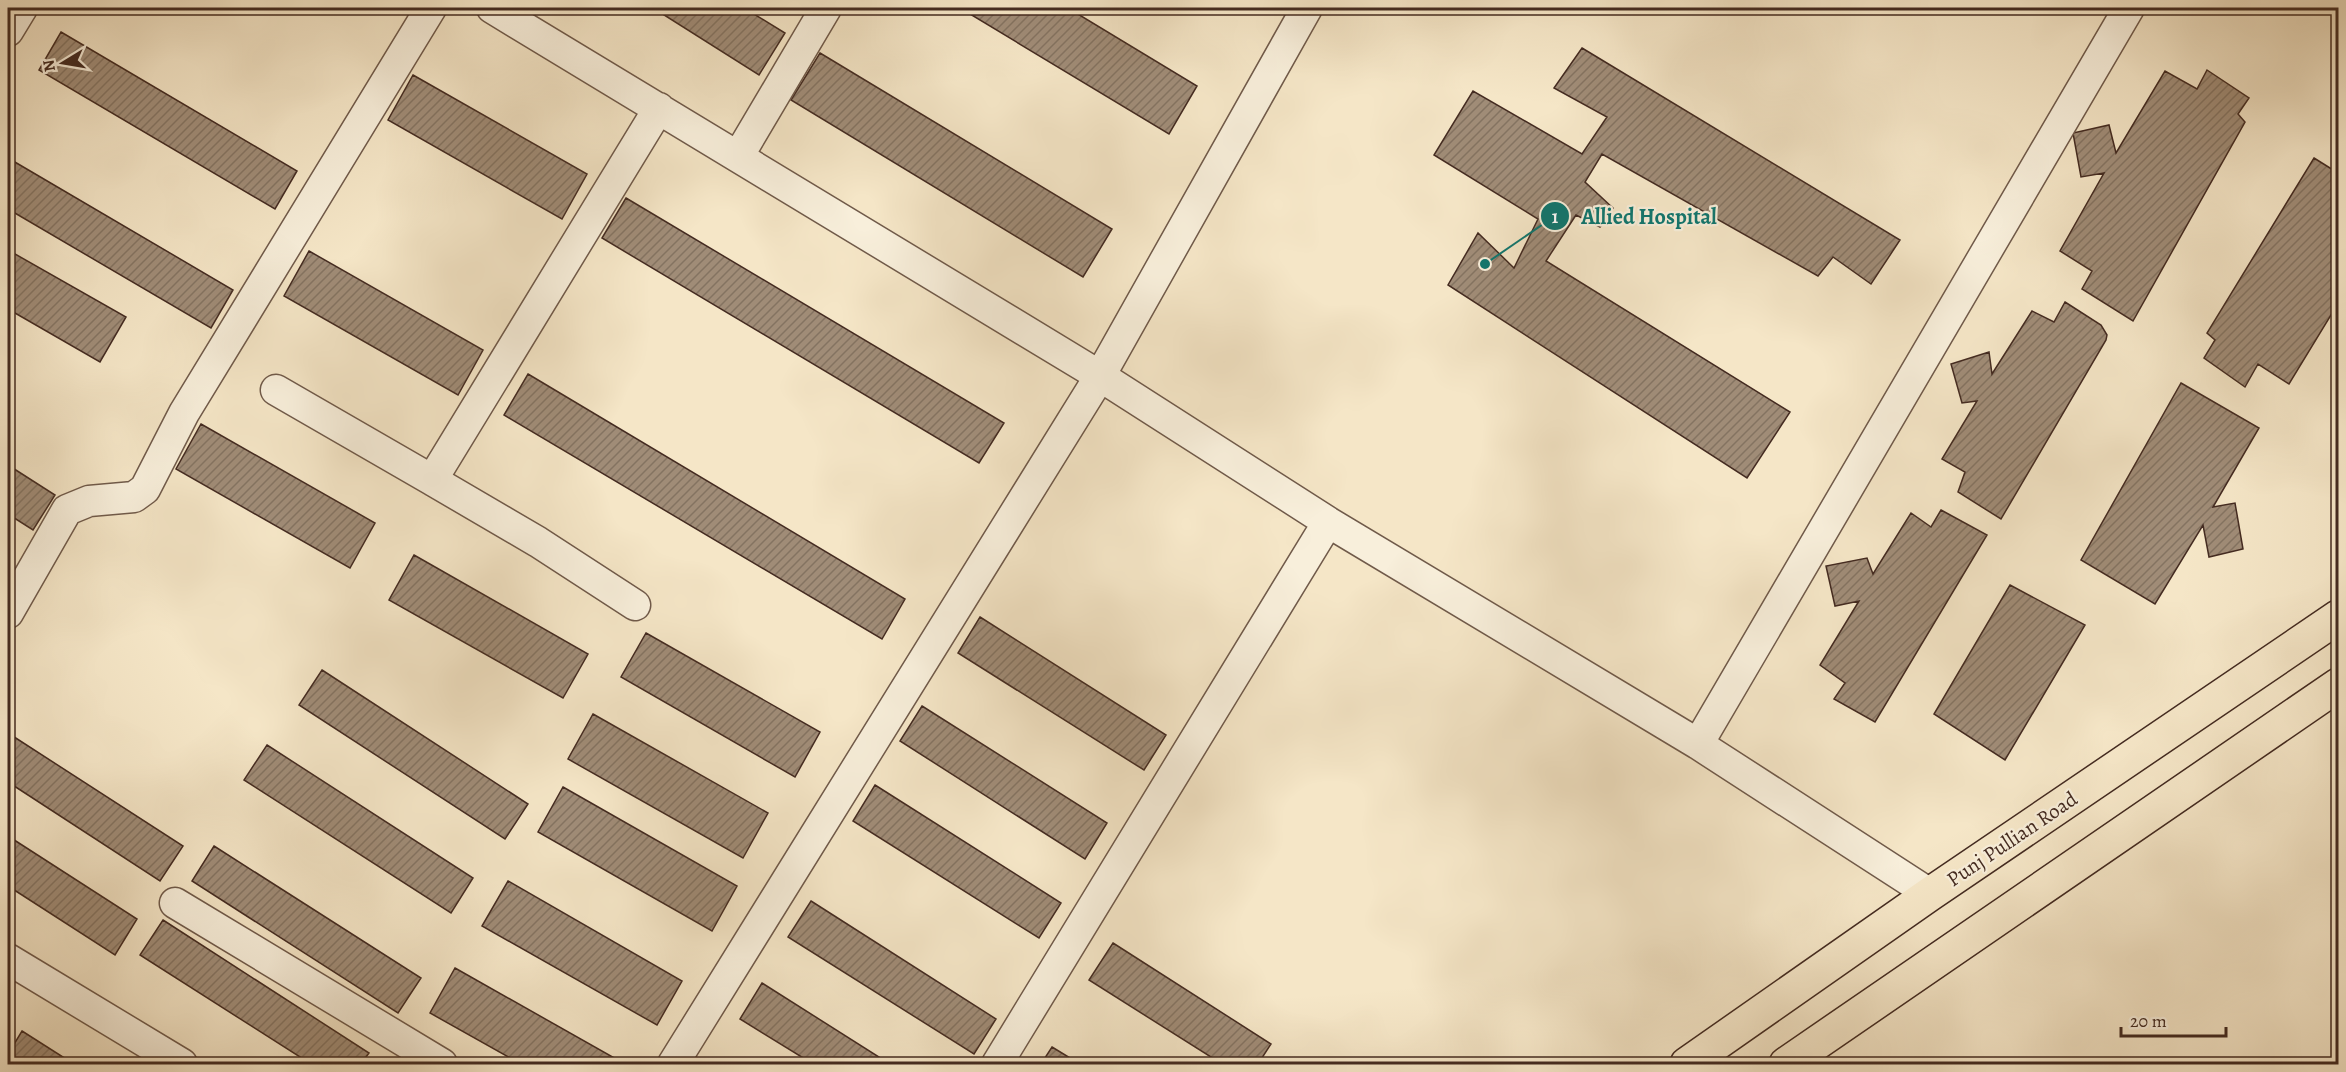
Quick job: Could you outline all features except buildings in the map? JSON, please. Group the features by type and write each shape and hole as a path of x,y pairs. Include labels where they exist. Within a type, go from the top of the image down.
{"main road":[{"name":"Punj Pullian Road","path":"1687,1065 1930,894 2338,617"},
{"path":"1785,1065 2338,685"}],"street":[{"path":"8,31 22,8"},
{"path":"8,613 68,510 89,501 134,497 145,489 184,413 431,8"},
{"path":"492,8 739,155 1100,376 1328,522 1698,744 1930,894"},
{"path":"739,155 826,8"},
{"path":"673,1065 1100,376 1306,8"},
{"path":"1698,744 2129,8"},
{"path":"432,480 659,108"},
{"path":"276,390 538,542 635,605"},
{"path":"997,1065 1328,522"},
{"path":"175,903 442,1065"},
{"path":"8,959 182,1065"}],"place":[{"name":"Allied Hospital","path":"1485,264"}]}
